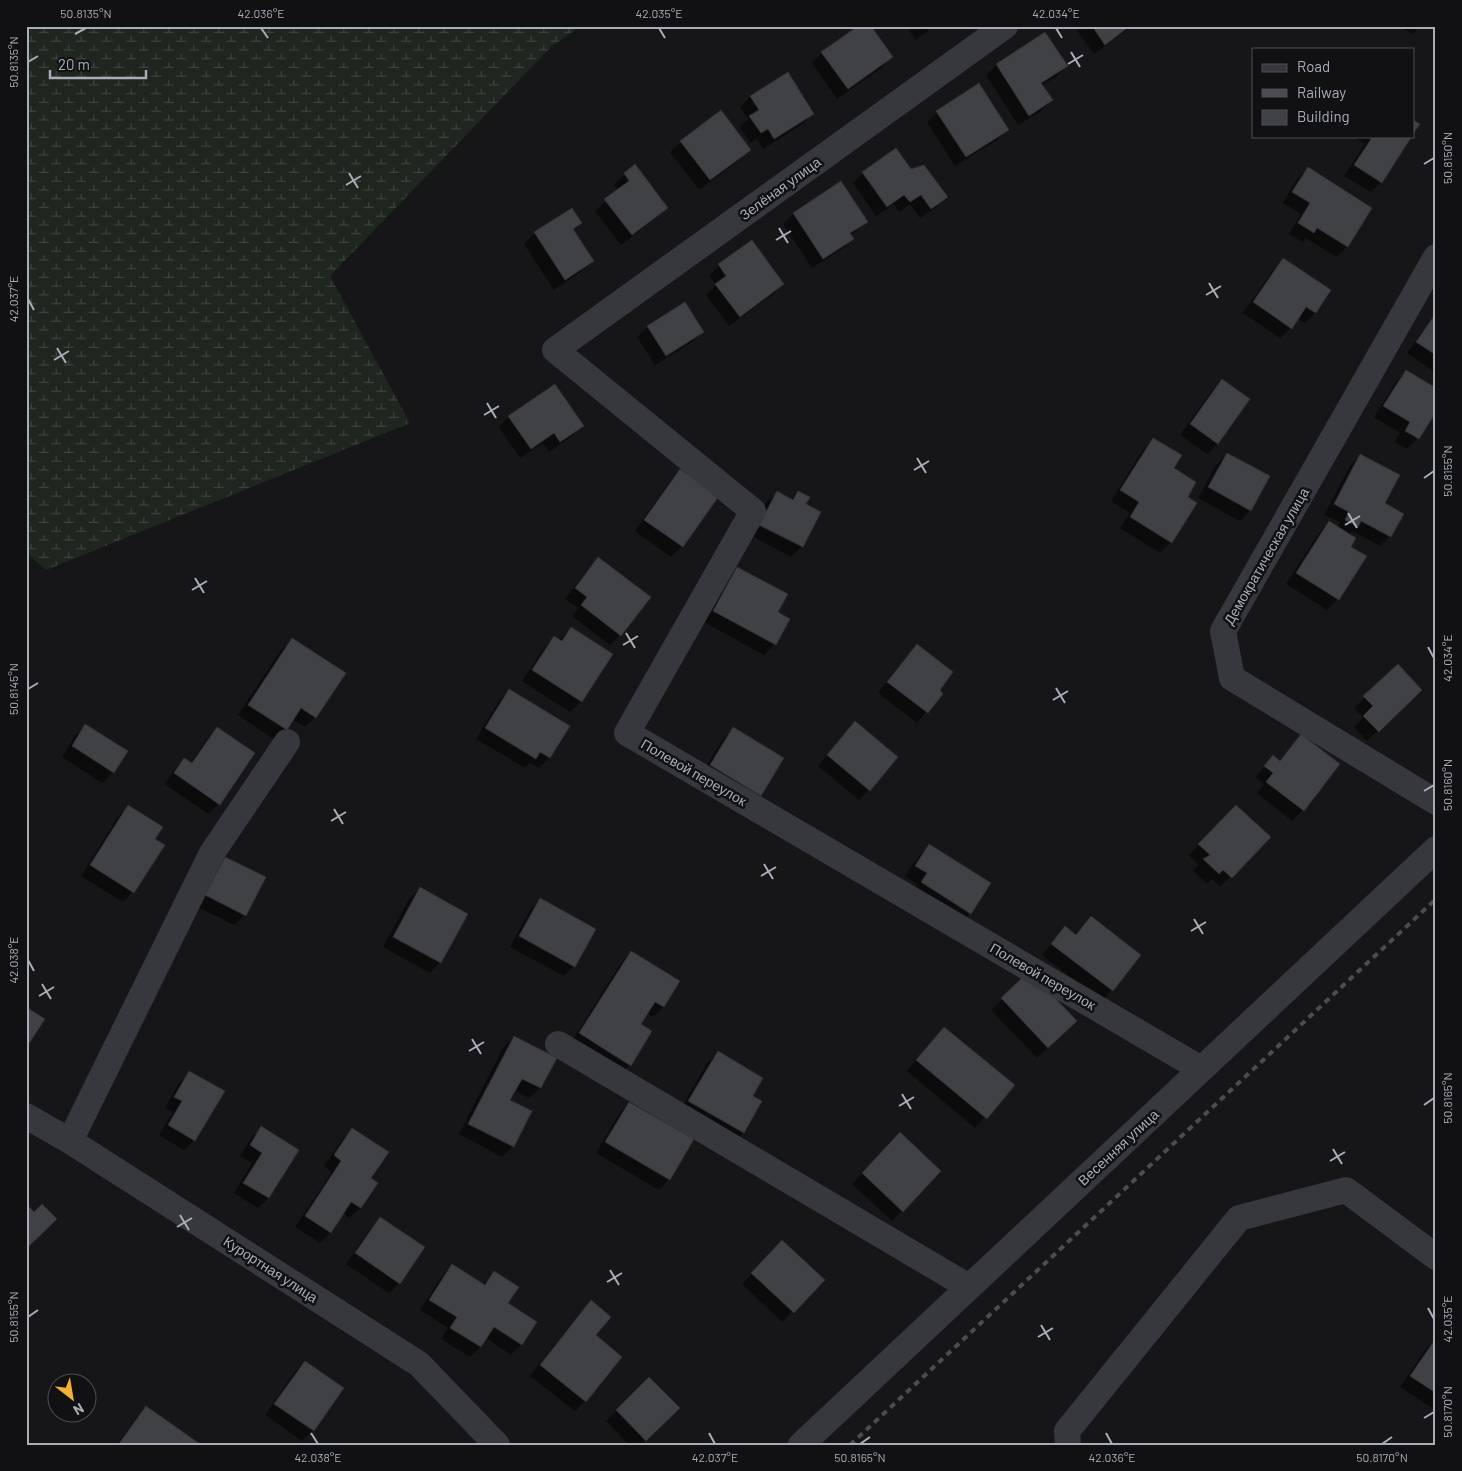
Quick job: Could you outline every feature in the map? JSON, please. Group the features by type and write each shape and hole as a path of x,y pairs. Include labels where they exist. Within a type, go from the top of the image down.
{"street":[{"name":"Зелёная улица","path":"555,350 1005,26"},
{"name":"Демократическая улица","path":"1436,257 1223,632 1232,678 1436,802"},
{"name":"Полевой переулок","path":"555,350 753,511 627,733 1201,1069"},
{"path":"70,1141 212,852 287,742"},
{"name":"Весенняя улица","path":"801,1445 1436,849"},
{"path":"558,1044 969,1287"},
{"name":"Курортная улица","path":"31,1126 70,1141 419,1364 497,1445"},
{"path":"1068,1445 1066,1431 1239,1218 1346,1190 1436,1257"}],"green space":[{"path":"26,26 581,26 552,46 330,276 410,423 46,570 26,552"}],"building":[{"path":"858,26 871,26 893,57 848,89 821,52"},
{"path":"1092,26 1130,26 1105,45"},
{"path":"1045,32 1068,66 1041,83 1053,100 1029,116 996,64"},
{"path":"788,72 814,114 774,139 768,129 761,133 749,116 759,110 750,96"},
{"path":"979,83 1009,130 966,157 936,111"},
{"path":"721,110 751,150 710,180 680,141"},
{"path":"1414,121 1420,124 1414,133"},
{"path":"1372,138 1411,138 1382,183 1354,165"},
{"path":"896,148 911,169 924,165 948,197 931,209 921,195 910,202 904,195 887,207 862,172"},
{"path":"635,164 668,208 632,235 604,199 629,181 624,173"},
{"path":"1308,167 1372,208 1348,247 1317,228 1314,233 1298,223 1310,203 1292,192"},
{"path":"841,181 868,222 850,233 854,239 823,259 793,213"},
{"path":"572,208 582,223 573,229 594,261 565,280 534,232"},
{"path":"752,240 784,284 740,317 715,284 726,276 718,264"},
{"path":"1283,258 1331,290 1316,313 1306,307 1292,329 1253,302"},
{"path":"685,302 704,332 666,356 647,326"},
{"path":"1436,313 1436,355 1416,342"},
{"path":"1406,370 1436,388 1436,412 1419,439 1405,431 1410,422 1383,406"},
{"path":"1222,379 1250,399 1218,444 1190,424"},
{"path":"555,384 584,426 560,442 554,433 531,449 508,416"},
{"path":"1153,438 1182,455 1174,468 1196,482 1188,497 1197,503 1172,543 1130,517 1139,502 1120,490"},
{"path":"1227,453 1270,476 1251,511 1208,487"},
{"path":"1360,454 1400,475 1385,503 1404,514 1391,537 1361,521 1358,527 1345,520 1349,512 1334,504"},
{"path":"680,469 719,496 683,547 644,520"},
{"path":"777,491 793,500 798,491 810,497 806,504 821,512 803,547 759,525"},
{"path":"1329,521 1356,538 1351,547 1367,556 1339,600 1296,573"},
{"path":"598,557 651,597 621,636 581,605 587,597 575,588"},
{"path":"737,567 788,594 778,612 790,619 776,645 713,611"},
{"path":"571,627 613,654 582,702 532,670 554,636 562,641"},
{"path":"292,638 346,673 316,718 301,708 287,730 248,705"},
{"path":"917,644 953,672 940,690 943,694 928,713 887,682"},
{"path":"1398,664 1422,690 1379,732 1363,716 1373,706 1363,696"},
{"path":"509,689 570,726 550,758 540,752 536,759 485,728"},
{"path":"855,721 898,757 870,791 827,755"},
{"path":"85,724 128,751 114,773 72,746"},
{"path":"217,727 255,753 220,805 174,773 184,758 192,763"},
{"path":"733,727 784,758 761,796 710,765"},
{"path":"1301,734 1340,764 1304,811 1266,782 1273,773 1264,766 1273,755 1280,761"},
{"path":"128,805 163,827 155,839 165,845 134,893 90,865"},
{"path":"1236,805 1271,837 1232,878 1223,870 1219,874 1203,859 1210,855 1198,844"},
{"path":"929,844 991,883 971,914 921,882 927,873 915,866"},
{"path":"225,857 266,877 246,916 205,895"},
{"path":"420,887 468,914 441,963 393,937"},
{"path":"540,898 596,929 575,967 519,936"},
{"path":"1091,916 1141,955 1113,991 1051,944 1065,926 1076,935"},
{"path":"631,951 680,981 664,1007 655,1002 641,1024 652,1031 631,1066 579,1033"},
{"path":"1024,976 1039,981 1077,1021 1048,1048 1001,998"},
{"path":"26,1007 45,1019 28,1045 26,1044"},
{"path":"944,1027 1015,1085 987,1119 916,1060"},
{"path":"514,1036 557,1058 541,1088 522,1079 510,1100 532,1111 514,1147 468,1124"},
{"path":"718,1051 763,1078 753,1096 762,1101 744,1133 688,1101"},
{"path":"189,1071 225,1091 195,1141 168,1125 182,1101 174,1097"},
{"path":"629,1102 694,1139 670,1180 605,1142"},
{"path":"261,1126 299,1150 269,1198 243,1183 262,1153 250,1145"},
{"path":"352,1128 389,1152 371,1178 378,1183 361,1208 351,1202 331,1233 305,1216 341,1161 334,1155"},
{"path":"900,1132 941,1171 903,1212 862,1173"},
{"path":"26,1204 34,1212 42,1204 57,1219 26,1249"},
{"path":"380,1217 425,1247 400,1284 355,1253"},
{"path":"782,1240 825,1280 794,1313 751,1273"},
{"path":"452,1264 485,1285 494,1271 519,1287 508,1303 537,1322 522,1345 494,1327 481,1347 450,1328 457,1317 429,1300"},
{"path":"591,1300 611,1317 596,1335 622,1357 586,1402 540,1365"},
{"path":"1436,1338 1436,1393 1410,1376"},
{"path":"305,1361 344,1388 314,1431 274,1404"},
{"path":"649,1377 680,1408 646,1441 616,1410"},
{"path":"146,1406 200,1444 118,1445"}],"railway":[{"path":"850,1445 1436,899"}]}
